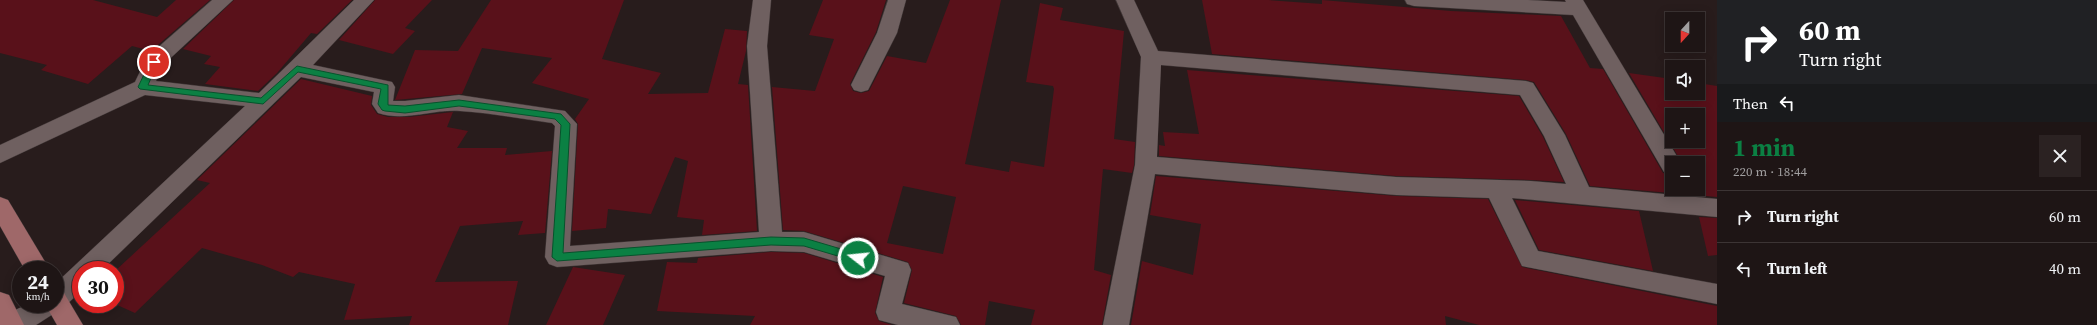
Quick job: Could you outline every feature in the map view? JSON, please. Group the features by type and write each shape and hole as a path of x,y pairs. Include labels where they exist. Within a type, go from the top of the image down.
{"main road":[{"path":"0,206 33,261"},
{"path":"0,303 11,325"},
{"path":"63,313 70,325"}],"street":[{"path":"143,87 154,62 224,0"},
{"path":"95,261 263,101 365,0"},
{"path":"762,0 757,46 771,241"},
{"path":"861,85 887,33 897,0"},
{"path":"1116,325 1146,165 1151,57 1125,0"},
{"path":"1414,0 1576,5 1666,156"},
{"path":"1151,57 1526,88 1554,135 1582,195"},
{"path":"297,68 385,87 382,104 385,108 405,110 459,103 558,116 566,124 557,257 771,241 804,242 899,270 888,312 947,325"},
{"path":"0,155 143,87 263,101"},
{"path":"1146,165 1396,186 1496,189 1582,195 1690,197 1717,208"},
{"path":"1496,189 1530,259 1717,294"},
{"path":"64,291 72,284"},
{"path":"15,325 34,313"}],"building":[{"path":"0,0 93,0 157,17 176,0 210,0 151,51 132,46 88,84 41,70 47,65 0,53"},
{"path":"234,0 352,0 317,34 311,33 277,73 258,91 205,84 220,67 204,64 211,56 183,49"},
{"path":"375,0 432,0 405,28 415,31 393,54 339,40"},
{"path":"491,0 624,0 602,59 661,73 648,94 708,93 725,29 747,31 746,51 738,84 748,85 757,231 702,235 704,220 677,217 688,161 675,157 651,214 608,209 606,228 572,231 578,124 575,119 589,99 532,83 552,58 482,48 462,94 395,100 415,50 458,51"},
{"path":"823,0 886,0 876,32 850,84 853,91 861,93 869,91 887,56 926,63 950,0 1001,0 965,164 1009,172 1011,161 1044,167 1054,89 1053,86 1026,82 1040,3 1063,8 1060,20 1124,31 1114,139 1135,142 1134,165 1132,173 1103,169 1094,270 1111,275 1102,325 1031,325 1035,310 989,301 985,325 961,325 956,316 904,303 912,270 908,262 804,231 783,230 772,87 815,91 834,39 809,35","holes":["903,186 956,197 943,254 887,243"]},
{"path":"1202,0 1268,0 1322,4 1322,0 1451,11 1561,16 1590,68 1603,69 1663,173 1665,173 1665,192 1590,186 1566,134 1534,82 1526,80 1212,54"},
{"path":"1187,70 1519,96 1543,137 1564,182 1396,176 1159,156 1159,145 1165,146 1163,132 1199,134"},
{"path":"1629,73 1665,78 1665,100 1705,100 1705,84 1717,86 1717,197 1705,196 1705,156 1678,156 1673,148 1705,148 1705,108 1665,108 1665,134"},
{"path":"301,79 372,96 371,105 377,114 388,117 409,117 453,112 447,127 468,131 457,148 507,148 505,155 552,151 545,233 518,235 523,221 460,226 435,282 518,281 508,325 409,325 412,316 344,320 355,284 299,272 293,277 262,265 202,248 135,313 124,308 124,263 210,183 197,180"},
{"path":"1156,176 1396,196 1488,199 1522,267 1717,306 1717,325 1479,325 1445,316 1446,325 1131,325 1142,261 1193,275 1201,224 1150,215"},
{"path":"1515,200 1639,211 1653,271 1539,250"},
{"path":"1699,217 1717,218 1717,255 1708,256"},
{"path":"771,252 804,253 883,277 875,313 879,321 892,325 750,325 755,316 657,311 667,262 697,263 698,258"},
{"path":"573,267 625,275 603,325 546,325"}],"route":[{"path":"154,62 143,87 263,101 297,68 385,87 382,104 385,108 405,110 459,103 546,113 558,116 566,124 557,257 771,241 804,242 858,258"}]}
